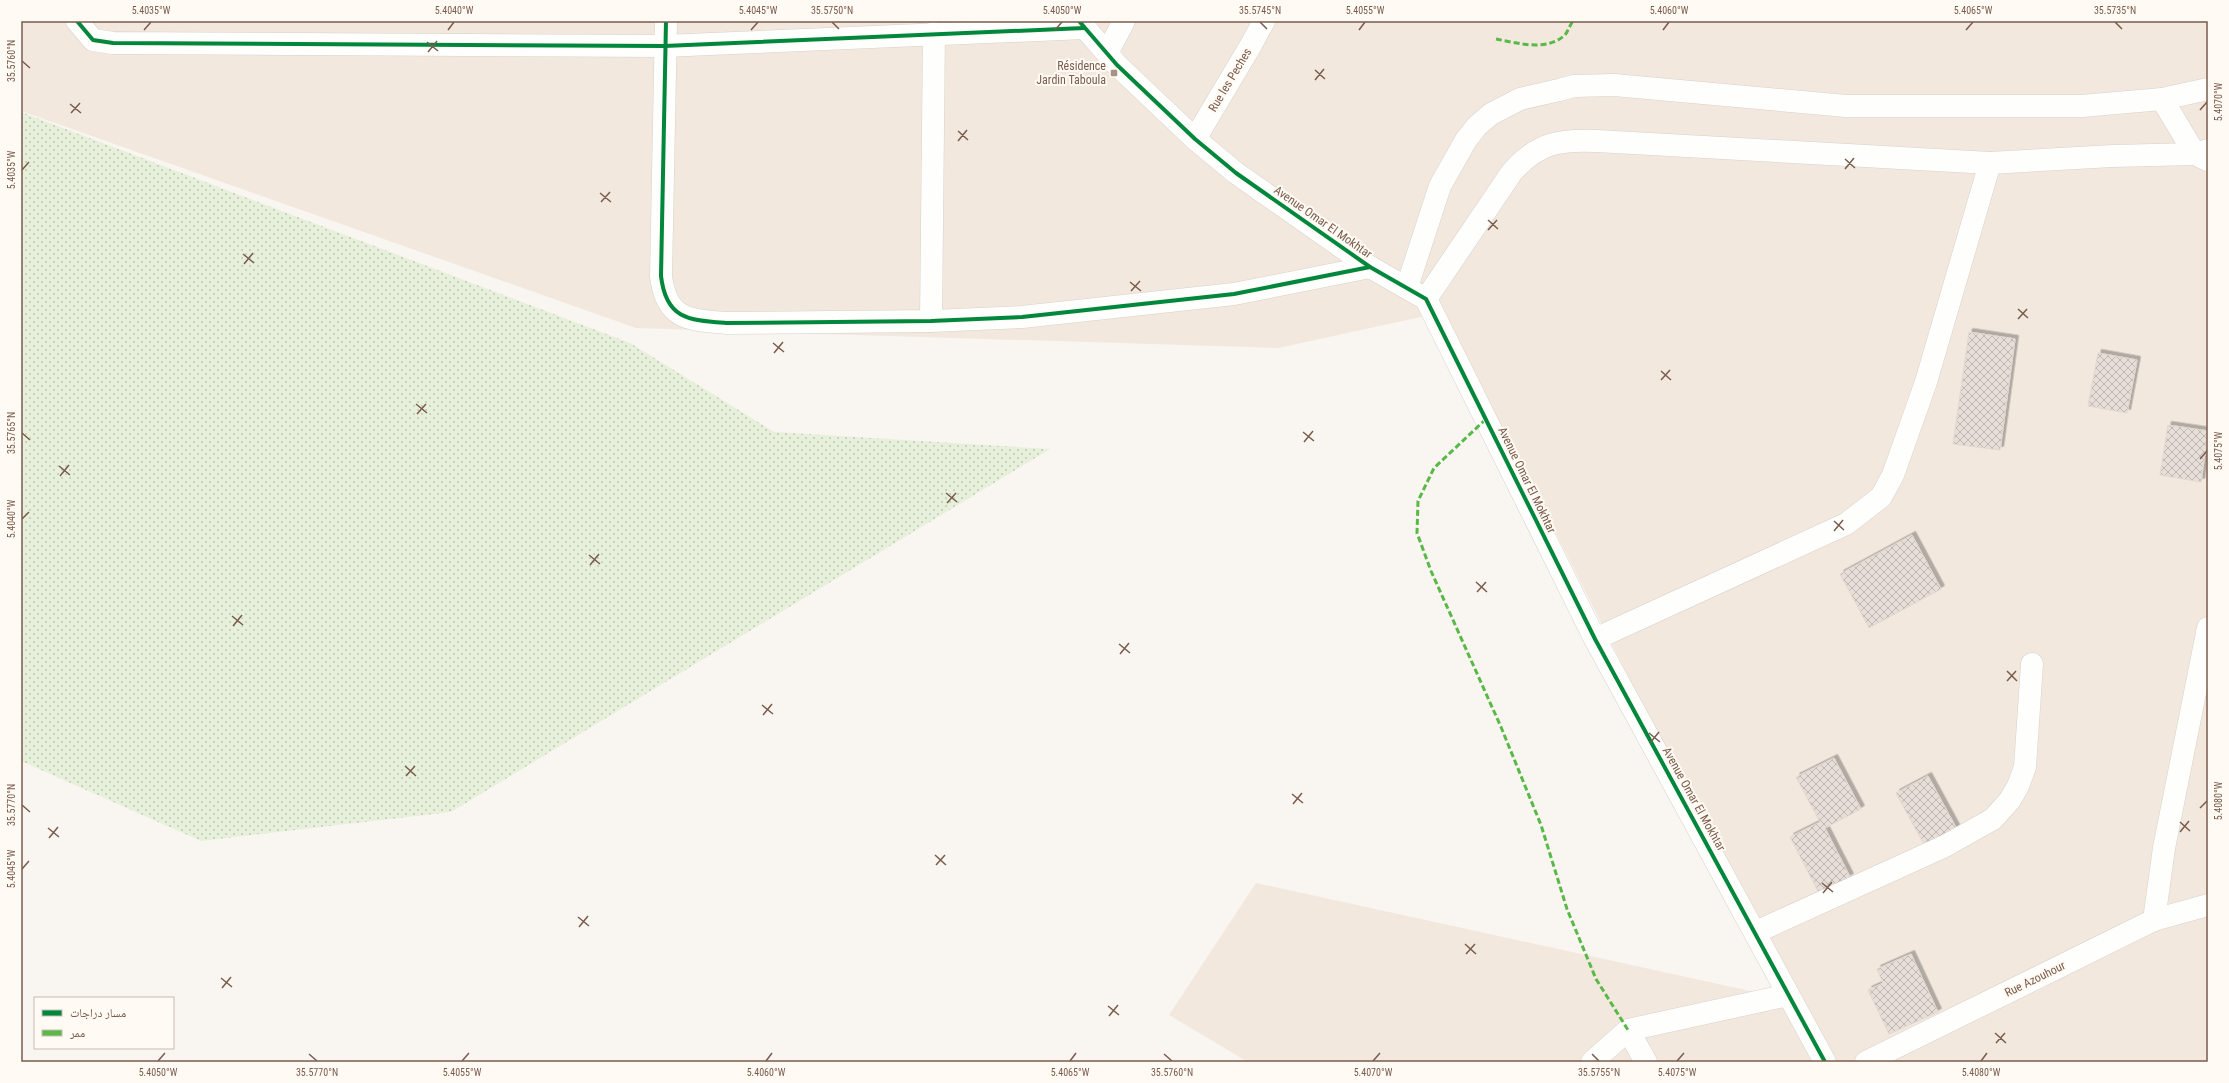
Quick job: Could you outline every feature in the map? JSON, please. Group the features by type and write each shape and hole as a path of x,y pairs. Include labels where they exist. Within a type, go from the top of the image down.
{"street":[{"path":"77,21 93,40 113,43 664,46 934,33 1082,24"},
{"path":"666,21 664,46 661,276 665,298 675,311 698,321 726,323 931,321 1022,317 1219,296 1370,267"},
{"path":"1107,53 1124,21"},
{"name":"Rue les Peches","path":"1195,139 1252,46 1264,21"},
{"name":"Avenue Omar El Mokhtar","path":"1082,24 1107,53 1195,139 1236,173 1370,267 1408,287 1426,299 1595,639 1756,932 1788,995 1826,1062"},
{"path":"931,321 934,33"},
{"path":"1408,287 1440,186 1466,140 1477,126 1491,114 1520,100 1574,86 1614,86 1846,106 2082,106 2162,99 2208,89"},
{"path":"2162,99 2204,155"},
{"path":"1426,299 1512,172 1525,158 1541,147 1559,142 1597,141 1990,163 2112,156 2204,155"},
{"path":"1595,639 1846,524 1880,497 1893,475 1926,382 1990,163"},
{"path":"2154,920 2164,848 2208,628"},
{"path":"1756,932 1945,846 1992,819 2010,800 2018,786 2025,767 2032,664"},
{"name":"Rue Azouhour","path":"1866,1062 2154,920 2208,905"},
{"path":"1592,1062 1628,1030 1788,995"},
{"path":"1628,1030 1646,1062"}],"shaded area":[{"path":"23,21 2208,21 2208,1062 1248,1062 1169,1015 1256,883 1792,1000 1444,312 1278,348 636,328 21,111 21,25"}],"green space":[{"path":"21,112 630,343 774,432 1050,449 451,812 201,841 21,761"}],"building":[{"path":"1969,332 2015,339 2000,450 1953,444"},
{"path":"2098,353 2137,360 2127,413 2088,406"},
{"path":"2168,425 2208,431 2201,482 2160,475"},
{"path":"1912,535 1941,589 1869,628 1840,574"},
{"path":"1834,758 1861,809 1825,828 1850,877 1819,893 1790,837 1820,822 1796,777"},
{"path":"1928,776 1959,833 1927,850 1896,793"},
{"path":"1911,954 1938,1012 1889,1034 1868,990 1883,983 1877,969"}],"marked path":[{"path":"1496,39 1522,44 1541,45 1557,40 1565,35 1573,21"},
{"path":"1486,419 1434,468 1418,501 1417,533 1431,571 1501,727 1541,825 1567,909 1596,979 1628,1030"}],"cycle path":[{"path":"77,21 93,40 113,43 664,46 1084,28"},
{"path":"666,21 661,276 668,301 674,309 690,318 726,323 931,321 1022,317 1234,294 1370,267"},
{"path":"1079,21 1117,65 1195,139 1236,173 1370,267 1426,299 1595,639 1825,1062"}],"place":[{"name":"Résidence Jardin Taboula","path":"1114,73"}]}
